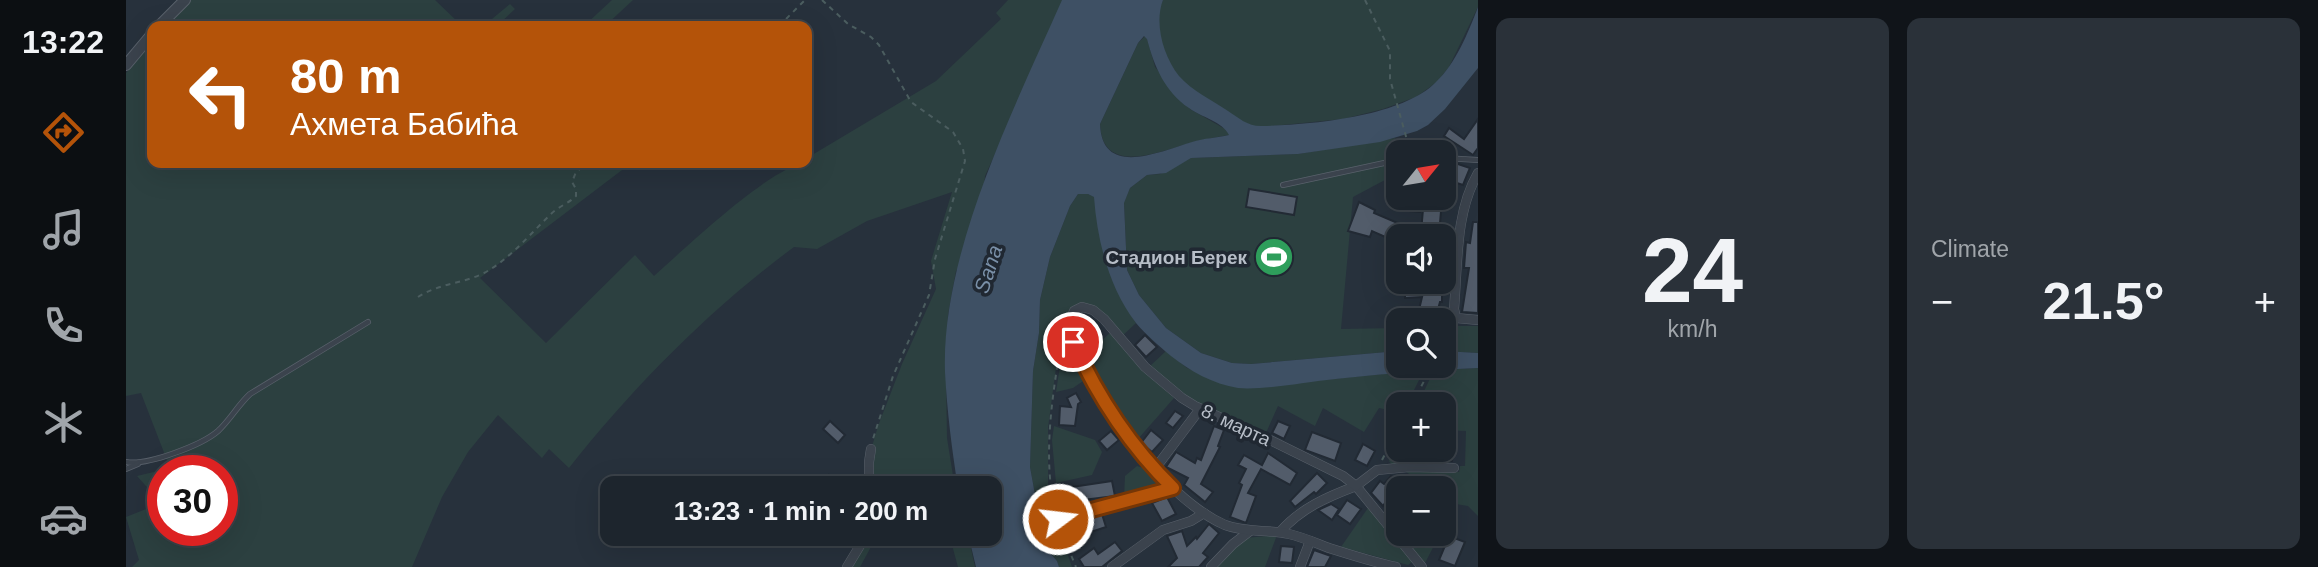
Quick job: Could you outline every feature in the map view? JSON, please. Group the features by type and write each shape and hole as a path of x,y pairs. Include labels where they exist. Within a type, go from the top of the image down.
{"street":[{"path":"162,21 173,5 186,0"},
{"path":"126,65 147,40"},
{"path":"1478,173 1468,189 1462,215 1454,309 1456,318 1478,320"},
{"name":"8. марта","path":"1069,324 1078,308 1093,310 1165,385 1200,409 1343,476 1356,486 1422,567"},
{"path":"1069,324 1073,342 1090,377 1120,424 1154,470 1204,513 1226,525 1250,531 1280,532 1362,559 1396,567"},
{"path":"1154,470 1200,409"},
{"path":"869,476 871,449"},
{"path":"1280,532 1300,513 1328,497 1356,486 1377,470 1409,467 1454,468"},
{"path":"1058,519 1173,488"},
{"path":"1112,567 1163,530 1191,521 1204,513"},
{"path":"1211,567 1250,531"},
{"path":"1300,567 1310,541"},
{"path":"847,567 860,546"}],"lane":[{"path":"1456,159 1478,160"},
{"path":"1283,185 1386,163"},
{"path":"126,469 188,447 217,432 250,394 368,322"},
{"path":"126,462 143,462"}],"path":[{"path":"784,21 805,0"},
{"path":"822,0 848,24 879,44 911,102 953,132 963,149 965,161 935,259 929,295 905,344 871,449"},
{"path":"1365,0 1390,51 1390,79 1407,140"},
{"path":"418,298 439,286 483,273 514,251 552,212 576,196 572,182 576,172 581,168"},
{"path":"1069,324 1062,337 1052,400 1050,450 1052,499 1076,567"},
{"path":"1377,470 1386,453"}],"green space":[{"path":"191,0 435,0 457,21 172,21"},
{"path":"612,0 633,0 610,21 589,21"},
{"path":"1008,0 1065,0 985,176 978,246 956,271 948,315 946,376 947,438 953,476 870,476 871,450 878,426 936,289 931,261 952,192 867,221 817,249 794,247 733,296 674,350 569,468 549,449 542,458 498,415 468,452 442,497 412,567 132,567 139,560 126,517 147,509 147,546 238,546 238,455 165,455 141,393 126,396 126,73 147,49 147,168 625,168 480,278 546,343 635,255 654,276 751,192 790,168 812,168 812,155 936,81 1001,19 996,13"},
{"path":"1163,0 1478,0 1478,7 1449,67 1437,82 1416,97 1343,119 1252,128 1190,101 1157,40 1159,10"},
{"path":"510,4 515,9 502,21 476,21 492,19"},
{"path":"1145,36 1155,67 1190,109 1225,129 1230,135 1146,155 1120,155 1110,150 1103,140 1100,124 1138,43"},
{"path":"1395,138 1396,140 1386,140 1386,179 1353,197 1341,329 1386,328 1386,352 1251,364 1232,363 1201,353 1166,328 1139,295 1127,270 1124,202 1130,188 1147,175 1160,174 1191,158 1298,154"},
{"path":"1078,194 1095,197 1099,231 1107,263 1136,323 1121,337 1094,306 1081,304 1061,330 1048,428 1048,487 1052,509 1072,567 1059,567 1045,547 1044,523 1036,500 1030,467 1033,371 1039,333 1040,300 1050,257 1070,206"},
{"path":"1456,326 1478,326 1478,353 1456,352"},
{"path":"1110,333 1144,371 1174,398 1137,440 1083,357"},
{"path":"1067,337 1086,379 1073,388 1056,392 1064,340"},
{"path":"1166,351 1187,368 1240,388 1386,374 1386,378 1420,378 1413,392 1386,392 1386,409 1379,408 1364,432 1323,408 1315,426 1278,406 1265,435 1195,403 1149,367"},
{"path":"1478,368 1478,516 1468,506 1456,504 1456,476 1413,476 1406,472 1459,472 1460,466 1465,466 1466,431 1456,431 1456,392 1424,392 1430,378 1456,378 1456,369"},
{"path":"1054,426 1095,440 1102,452 1092,475 1056,483 1052,440"},
{"path":"1390,462 1428,462 1428,466 1392,465"},
{"path":"1137,466 1150,470 1165,485 1164,488 1124,499 1125,476"},
{"path":"147,474 147,487 137,476"},
{"path":"1368,508 1386,529 1386,546 1401,546 1412,562 1408,565 1341,547"},
{"path":"1277,535 1265,567 1216,567 1245,538"},
{"path":"862,546 871,546 860,567 851,567"},
{"path":"952,546 971,546 975,567 958,567"},
{"path":"1410,546 1434,546 1425,563"}],"water":[{"name":"Sana","path":"1062,0 1163,0 1159,19 1162,39 1168,59 1179,76 1202,95 1243,121 1261,126 1304,124 1354,117 1401,104 1421,94 1450,66 1478,7 1478,68 1445,109 1428,125 1380,142 1298,154 1191,158 1166,173 1147,175 1130,188 1124,203 1127,270 1139,295 1166,328 1201,353 1232,363 1251,364 1386,352 1386,374 1238,388 1194,372 1171,356 1136,323 1118,295 1106,263 1094,197 1078,194 1070,206 1050,257 1040,300 1039,333 1033,371 1030,467 1036,500 1044,523 1045,547 1059,567 976,567 971,546 1002,546 1002,476 956,476 950,430 945,372 947,326 955,279 968,230 1003,134","holes":["1144,36 1153,59 1173,94 1189,108 1217,123 1229,135 1150,155 1122,156 1111,151 1103,141 1100,124 1138,43"]},
{"path":"1456,352 1478,353 1478,368 1456,369"}],"building":[{"path":"1478,119 1478,148 1473,155 1456,144 1456,140 1444,136 1449,128 1464,139"},
{"path":"1456,163 1470,168 1463,185 1457,183 1456,188"},
{"path":"1249,189 1297,197 1294,215 1246,207"},
{"path":"1359,202 1375,210 1374,213 1400,224 1386,224 1386,237 1372,231 1370,237 1348,231"},
{"path":"1423,210 1441,211 1440,224 1422,224"},
{"path":"1473,222 1478,222 1478,313 1462,312 1469,268 1464,268 1466,242 1470,243"},
{"path":"1405,294 1442,294 1442,302 1438,308 1419,308 1422,297 1405,298"},
{"path":"1089,326 1099,336 1087,347 1079,335"},
{"path":"1145,335 1157,347 1146,357 1135,345"},
{"path":"1076,393 1081,402 1078,404 1075,426 1059,425 1060,406 1071,407 1067,398"},
{"path":"1175,411 1183,416 1173,428 1166,423"},
{"path":"830,421 845,435 838,443 823,429"},
{"path":"1278,421 1290,426 1284,439 1272,433"},
{"path":"1214,426 1224,430 1218,446 1220,447 1201,484 1213,492 1205,502 1184,485 1188,478 1166,467 1176,452 1195,463 1197,458 1201,460"},
{"path":"1151,430 1163,440 1152,452 1141,443"},
{"path":"1111,431 1119,440 1107,450 1099,441"},
{"path":"1312,432 1341,443 1335,461 1305,450"},
{"path":"1363,444 1375,451 1367,466 1355,460"},
{"path":"1268,453 1297,473 1290,485 1261,469 1248,493 1256,496 1246,523 1230,517 1242,485 1239,483 1246,469 1238,465 1244,455 1262,465"},
{"path":"1317,473 1327,483 1316,494 1314,492 1295,507 1290,501"},
{"path":"1112,481 1115,496 1067,502 1065,488"},
{"path":"1380,481 1384,484 1386,482 1386,502 1383,506 1371,493"},
{"path":"1167,497 1176,514 1162,521 1152,503"},
{"path":"1347,500 1361,509 1350,524 1337,515"},
{"path":"1331,504 1339,509 1332,520 1318,510"},
{"path":"1102,514 1106,527 1091,532 1087,519"},
{"path":"1209,524 1219,533 1203,553 1208,557 1199,567 1168,567 1177,558 1167,536 1182,531 1187,546 1196,537 1197,539"},
{"path":"1456,539 1465,542 1455,566 1439,560 1445,546 1456,546"},
{"path":"1115,542 1122,551 1102,567 1084,567 1079,559 1094,548 1098,554"},
{"path":"1281,546 1294,547 1292,563 1279,562"},
{"path":"1314,550 1331,556 1325,567 1307,567"}],"place":[{"name":"Стадион Берек","path":"1274,257"}],"route":[{"path":"1058,519 1173,488 1154,470 1120,424 1090,377 1073,342"}]}
